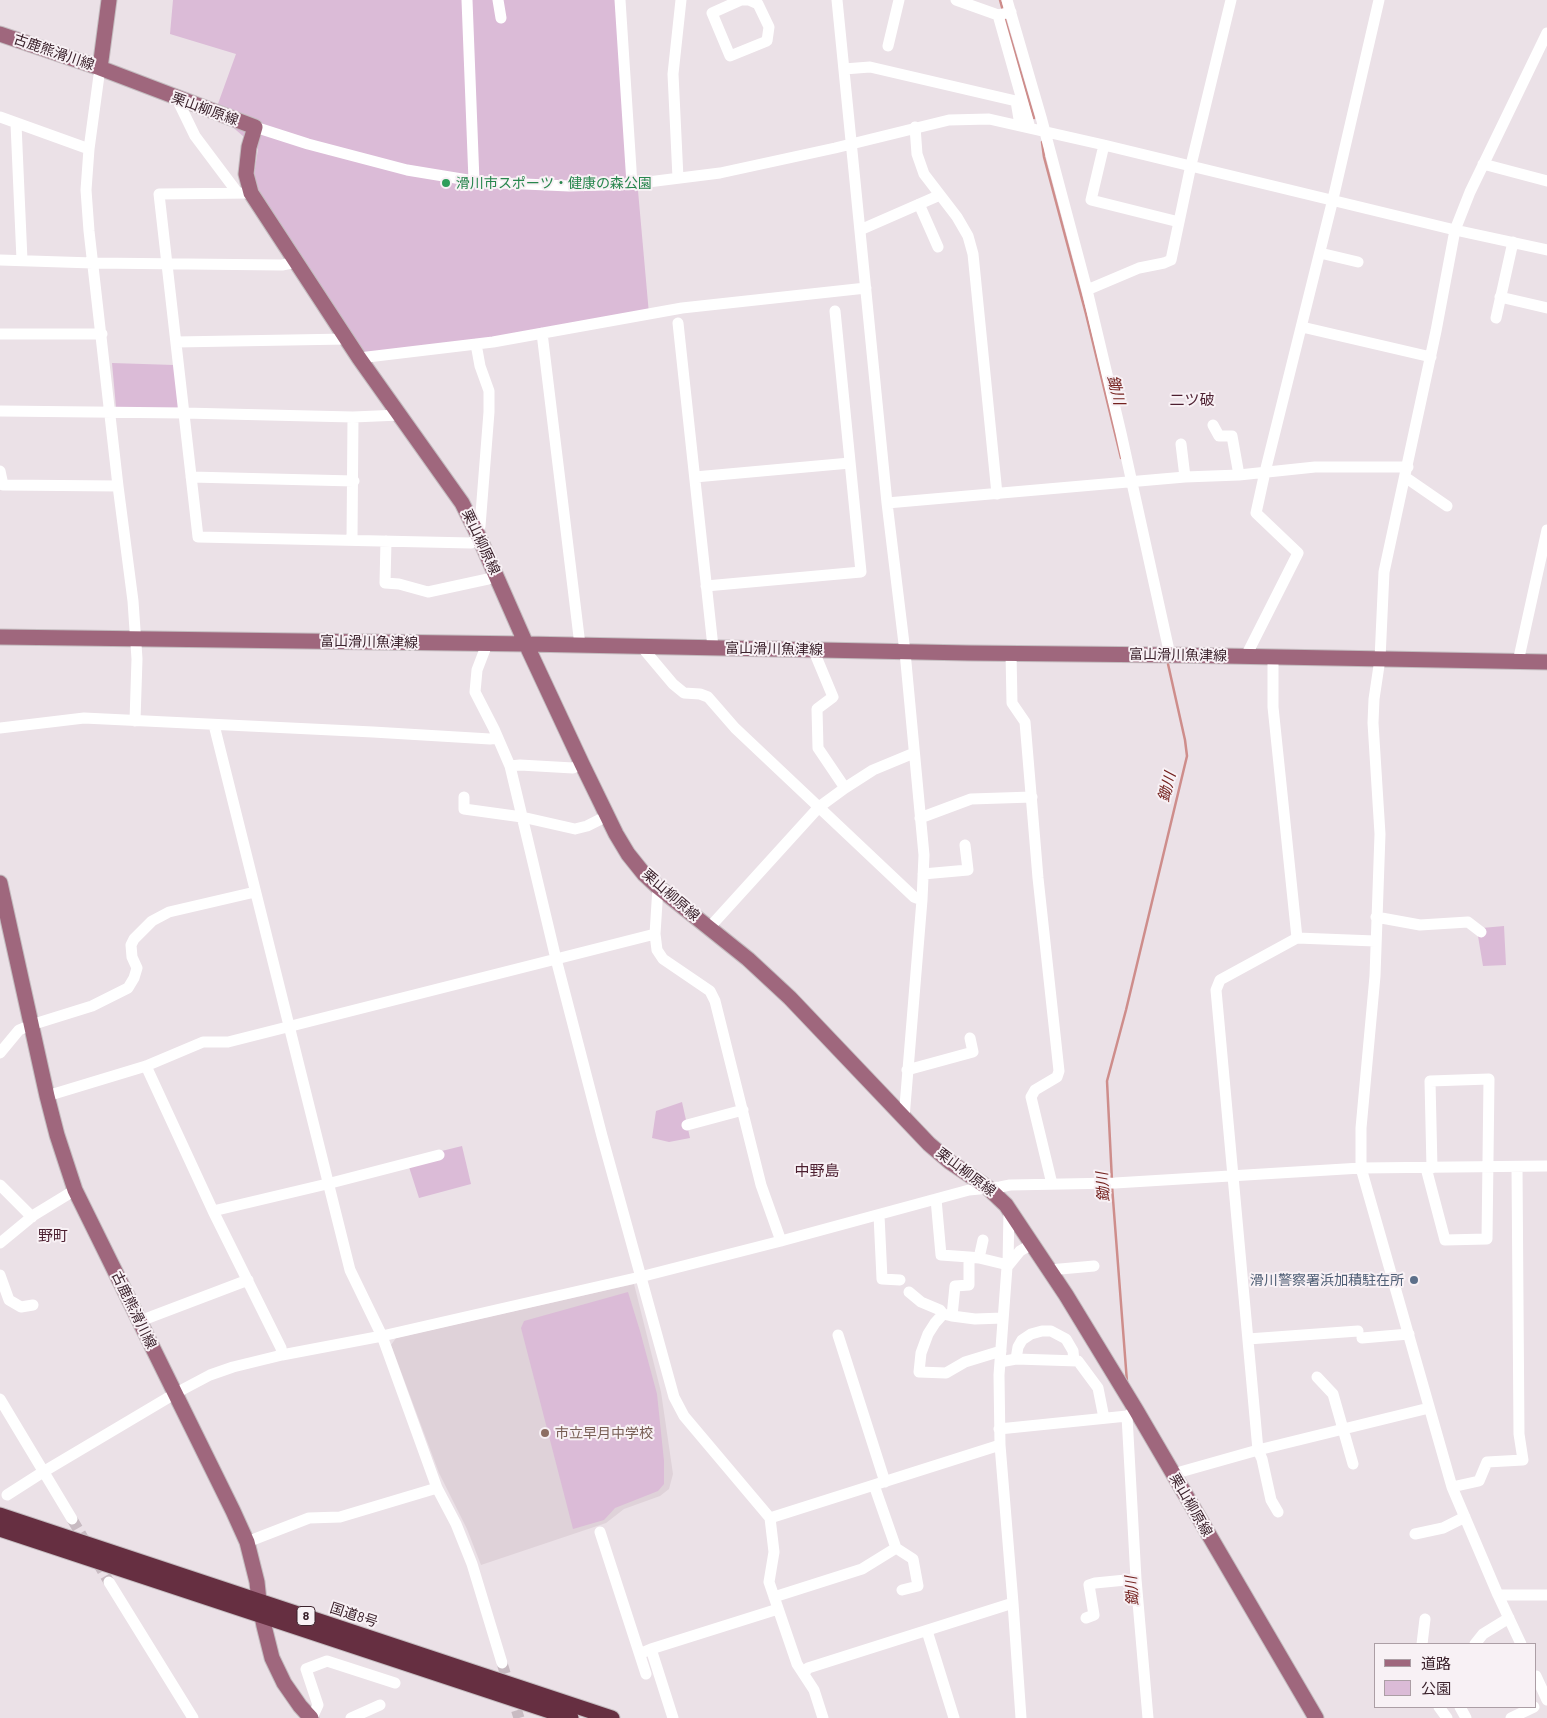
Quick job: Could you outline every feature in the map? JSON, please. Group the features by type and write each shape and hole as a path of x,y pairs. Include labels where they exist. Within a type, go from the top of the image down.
{"highway":[{"name":"国道8号","path":"0,1514 260,1609 298,1627 570,1718"},
{"name":"国道8号","path":"0,1529 612,1718"}],"main road":[{"name":"古鹿熊滑川線","path":"0,34 100,68 108,0"},
{"name":"栗山柳原線","path":"100,68 177,99 255,127 249,147 244,193 265,216 359,358 462,503 582,764 628,854 644,874 658,887 748,959 790,998 904,1118 950,1162 999,1197 1049,1270 1132,1413 1173,1474 1316,1718"},
{"name":"富山滑川魚津線","path":"0,637 713,647 905,652 1547,662"},
{"name":"古鹿熊滑川線","path":"0,883 47,1096 57,1135 75,1190 176,1393 247,1542 272,1658 284,1683 300,1706 312,1718"}],"street":[{"path":"467,0 474,181"},
{"path":"498,0 501,18"},
{"path":"620,0 632,184"},
{"path":"678,178 673,74 681,0"},
{"path":"741,0 749,0 758,4 769,27 767,41 730,56 712,13 741,0"},
{"path":"837,0 905,652 924,855 904,1118"},
{"path":"888,46 899,0"},
{"path":"956,0 1004,13"},
{"path":"1007,0 1004,13 1025,126"},
{"path":"1087,290 1138,268 1170,260 1231,0"},
{"path":"1246,656 1298,552 1256,513 1380,0"},
{"path":"1004,13 1044,130 1087,290 1129,483 1170,655"},
{"path":"1521,1643 1452,1487 1361,1168 1361,1128 1375,976 1380,834 1373,723 1374,699 1380,659 1384,572 1431,357 1455,230 1483,164 1547,32"},
{"path":"844,69 870,67 1016,102 1025,126"},
{"path":"100,68 89,149 86,190 118,486 133,601 137,659 135,721"},
{"path":"177,99 195,136 244,193"},
{"path":"0,117 89,149"},
{"path":"255,127 308,144 407,170 474,181 569,186 632,184 720,173 949,120 989,119 1044,130 1455,230 1547,250"},
{"path":"16,124 22,260"},
{"path":"915,128 917,154 924,174 968,236 973,254 997,494"},
{"path":"1104,145 1091,200 1179,222"},
{"path":"1483,164 1547,180"},
{"path":"244,193 159,194 198,537 471,543 478,535 480,526 489,412 489,391 480,366 476,344"},
{"path":"860,230 940,195"},
{"path":"919,204 938,246"},
{"path":"1496,318 1513,242"},
{"path":"1320,253 1358,262"},
{"path":"0,260 282,265 297,262"},
{"path":"359,358 476,344 682,308 866,288"},
{"path":"1500,298 1547,308"},
{"path":"706,586 861,572 834,311"},
{"path":"678,323 713,647"},
{"path":"1302,328 1431,357"},
{"path":"542,333 580,645"},
{"path":"0,334 102,334"},
{"path":"176,342 347,339"},
{"path":"0,412 400,416"},
{"path":"352,540 354,481 353,417"},
{"path":"1212,425 1219,436 1232,436 1239,474"},
{"path":"1181,444 1185,477"},
{"path":"695,477 850,463"},
{"path":"888,503 1315,467 1407,472 1447,506"},
{"path":"0,471 4,485 118,486"},
{"path":"192,477 354,481"},
{"path":"1518,662 1547,530"},
{"path":"386,541 385,583 399,584 428,592 488,579 496,575"},
{"path":"487,644 477,670 475,692 510,766 556,959 640,1277 674,1397 684,1416 770,1518 774,1552 769,1582 796,1664 814,1690 823,1718"},
{"path":"641,646 673,684 684,693 700,694 708,697 735,728 914,897 922,900"},
{"path":"813,650 833,697 817,708 818,748 845,788"},
{"path":"1011,653 1012,702 1025,722 1038,878 1059,1071 1057,1077 1035,1090 1031,1097 1052,1184"},
{"path":"1273,657 1273,707 1297,938"},
{"path":"0,728 84,718 498,738"},
{"path":"214,725 350,1270 382,1336 438,1488 456,1524 472,1564 502,1664"},
{"path":"710,928 819,807 873,770 914,753"},
{"path":"510,766 573,768 582,764"},
{"path":"464,797 464,809 522,817 575,829 588,826 607,816"},
{"path":"920,818 970,799 1032,797"},
{"path":"923,874 968,870 965,845"},
{"path":"658,887 655,934 657,950 663,959 710,991 715,1001 762,1185 781,1241"},
{"path":"0,1053 20,1030 92,1006 128,988 137,968 132,956 131,945 134,939 159,916 255,892"},
{"path":"1376,917 1420,925 1468,922 1481,932"},
{"path":"47,1096 146,1066 203,1042 228,1042 289,1028 418,993 655,934"},
{"path":"1278,1512 1271,1500 1262,1459 1258,1450 1216,990 1220,980 1297,938 1375,941"},
{"path":"907,1070 973,1052 970,1038"},
{"path":"146,1066 213,1211 281,1348 282,1355"},
{"path":"1489,1079 1487,1239 1445,1240 1429,1168 1430,1081 1489,1079"},
{"path":"688,1125 743,1110"},
{"path":"213,1211 440,1155"},
{"path":"7,1495 176,1393 210,1375 234,1367 282,1355 382,1336 640,1277 969,1190 1000,1188 1010,1185 1116,1183 1361,1168 1547,1166"},
{"path":"1452,1487 1478,1481 1488,1462 1523,1460 1519,1434 1517,1167"},
{"path":"0,1185 32,1217"},
{"path":"0,1243 32,1217 75,1190"},
{"path":"936,1199 941,1255 974,1257 1008,1264"},
{"path":"1009,1210 1008,1264 1000,1356 999,1429 1021,1718"},
{"path":"879,1214 882,1279 900,1280"},
{"path":"983,1240 974,1257 970,1286 955,1286 948,1315 935,1323 928,1334 921,1353 919,1372 946,1373 966,1362 1000,1356 1078,1361 1098,1388 1104,1418"},
{"path":"1008,1264 1020,1251 1032,1244"},
{"path":"1049,1270 1094,1266"},
{"path":"0,1275 9,1300 21,1307 33,1305"},
{"path":"140,1321 248,1280"},
{"path":"909,1292 921,1302 948,1315 975,1319 1003,1318"},
{"path":"1016,1358 1018,1347 1022,1340 1031,1334 1051,1331 1066,1339 1072,1351 1074,1361"},
{"path":"1248,1339 1409,1334"},
{"path":"838,1335 880,1483 896,1548 913,1558 918,1586 902,1590"},
{"path":"1317,1377 1333,1394 1353,1464"},
{"path":"0,1399 72,1519"},
{"path":"1173,1474 1258,1450 1430,1408"},
{"path":"999,1429 1104,1418 1132,1413 1136,1579 1148,1718"},
{"path":"770,1518 1000,1445"},
{"path":"247,1542 309,1518 340,1517 438,1488"},
{"path":"1415,1534 1443,1528 1465,1518"},
{"path":"600,1532 673,1718"},
{"path":"774,1597 862,1569 896,1548"},
{"path":"1086,1618 1094,1615 1089,1585 1136,1579"},
{"path":"109,1582 193,1718"},
{"path":"1498,1595 1547,1595"},
{"path":"804,1673 808,1668 927,1632 1013,1603"},
{"path":"646,1651 778,1609"},
{"path":"1475,1643 1483,1634 1509,1618"},
{"path":"1422,1643 1425,1619"},
{"path":"927,1632 954,1718"},
{"path":"646,1651 646,1674"},
{"path":"312,1718 318,1705 306,1669 328,1661 395,1683"},
{"path":"1537,1678 1547,1700"},
{"path":"350,1718 380,1705"},
{"path":"1511,1718 1531,1708"}],"shaded area":[{"name":"市立早月中学校","path":"634,1284 661,1392 673,1474 669,1489 660,1496 624,1509 606,1523 481,1565 467,1529 439,1473 391,1345 396,1338"}],"green space":[{"name":"滑川市スポーツ・健康の森公園","path":"173,0 621,0 649,314 359,358 265,216 254,175 258,149 215,112 236,54 170,34"},
{"path":"112,363 174,365 179,409 116,407"},
{"path":"1504,926 1506,965 1483,966 1478,936 1482,928"},
{"path":"682,1102 690,1138 669,1142 652,1138 656,1111"},
{"path":"462,1146 471,1184 419,1198 409,1167 409,1159"},
{"path":"628,1292 657,1394 664,1461 664,1484 658,1491 615,1508 604,1520 573,1529 521,1328 524,1321"}],"waterway":[{"name":"鋤川","path":"1000,0 1003,11"},
{"name":"鋤川","path":"1004,16 1034,118"},
{"name":"鋤川","path":"1042,142 1044,157 1086,314 1121,458"},
{"name":"鋤川","path":"1112,1181 1107,1081 1187,756 1168,664"},
{"name":"鋤川","path":"1112,1186 1127,1382"}],"tunnel":[{"path":"72,1519 109,1582"},
{"path":"502,1663 519,1718"}],"place":[{"name":"滑川市スポーツ・健康の森公園","path":"446,183"},
{"name":"滑川警察署浜加積駐在所","path":"1414,1280"},
{"name":"市立早月中学校","path":"545,1433"}],"district":[{"name":"二ツ破","path":"1192,400"},
{"name":"中野島","path":"817,1171"},
{"name":"野町","path":"53,1236"}]}
